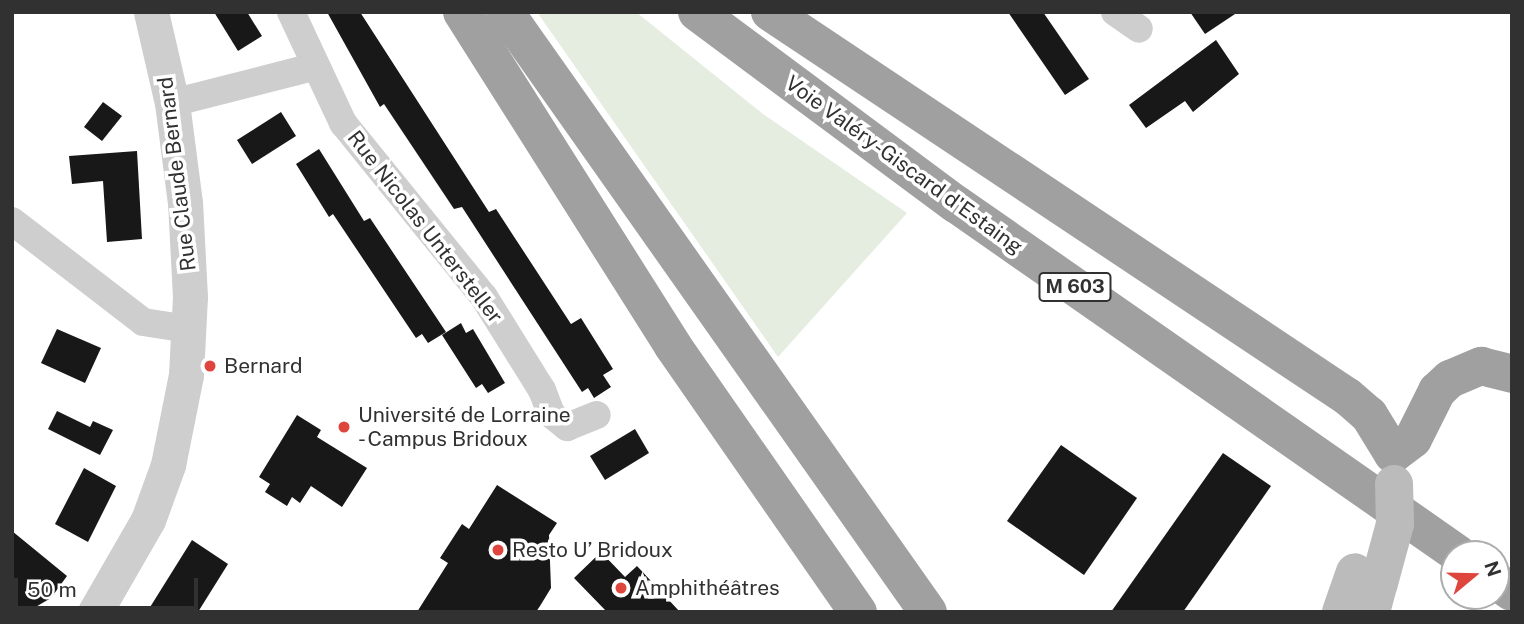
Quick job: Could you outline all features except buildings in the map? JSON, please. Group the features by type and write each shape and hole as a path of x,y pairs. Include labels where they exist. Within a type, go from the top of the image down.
{"highway":[{"path":"462,12 673,346 858,612"},
{"path":"505,12 928,612"},
{"name":"Voie Valéry-Giscard d'Estaing","path":"697,12 956,204 1440,541"},
{"path":"770,12 1348,397 1369,415 1393,469"},
{"path":"1393,469 1413,439 1437,391 1450,379 1481,366 1512,374"}],"main road":[{"path":"1341,612 1368,589 1393,469"}],"street":[{"name":"Rue Claude Bernard","path":"95,612 148,520 169,465 189,329 184,203 172,103 152,12"},
{"name":"Rue Nicolas Untersteller","path":"291,12 313,67 343,123 376,169 484,297 542,390 551,414 567,427 597,415"},
{"path":"1115,12 1139,29"},
{"path":"172,103 313,67"},
{"path":"12,221 142,322 189,329"}],"shaded area":[{"path":"537,12 636,12 763,114 907,213 778,357"}],"place":[{"name":"Bernard","path":"210,366"},
{"name":"Université de Lorraine - Campus Bridoux","path":"344,427"},
{"name":"Resto U’ Bridoux","path":"498,550"},
{"name":"Amphithéâtres","path":"621,588"}]}
